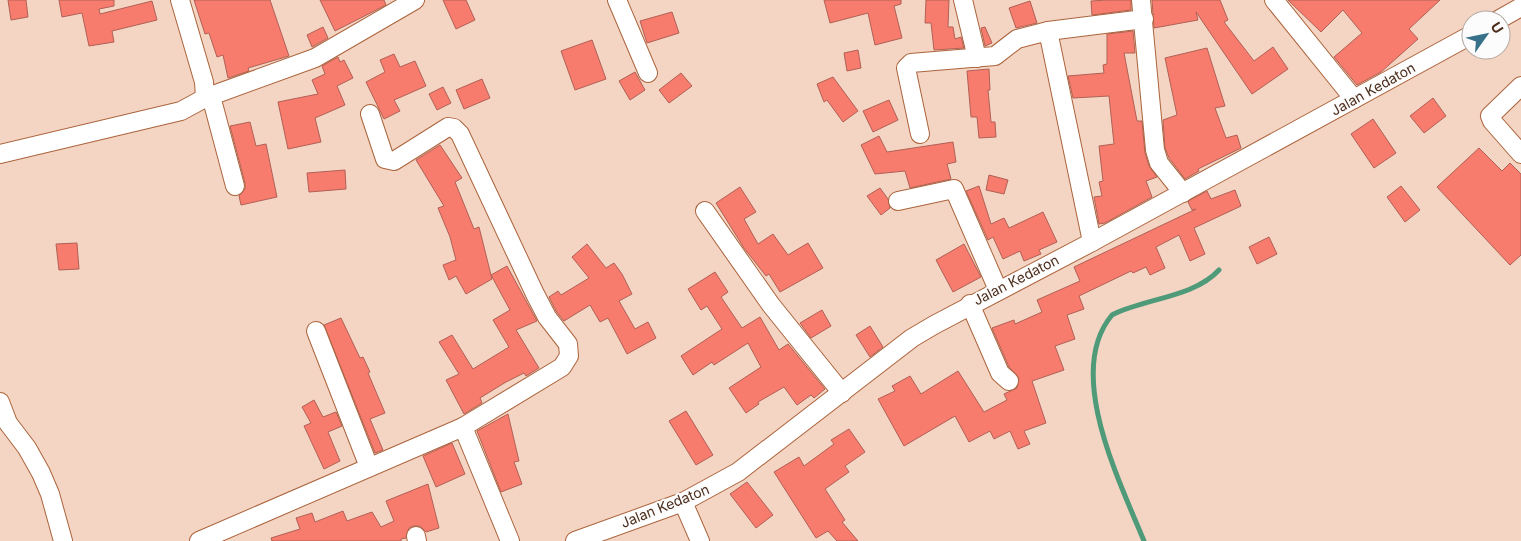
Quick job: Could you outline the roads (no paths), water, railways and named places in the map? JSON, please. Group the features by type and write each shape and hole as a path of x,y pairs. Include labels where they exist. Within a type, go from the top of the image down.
{"street":[{"path":"180,0 235,186"},
{"path":"0,154 181,111 208,97 315,58 415,0"},
{"path":"617,0 648,73"},
{"path":"963,0 977,58"},
{"path":"1141,0 1155,150 1159,163 1183,193"},
{"path":"1274,0 1354,99"},
{"path":"920,134 906,68 908,65 917,62 995,56 1017,40 1048,30 1144,19"},
{"path":"1048,30 1092,242"},
{"name":"Jalan Kedaton","path":"575,541 683,502 738,472 918,335 970,304 1092,242 1461,40"},
{"path":"1521,86 1490,116 1492,121 1521,154"},
{"path":"199,541 463,427 562,367 569,356 568,344 547,317 535,294 460,134 454,128 448,127 394,161 388,161 384,159 370,114"},
{"path":"898,201 954,189 998,290"},
{"path":"704,212 771,305 842,393"},
{"path":"970,304 1000,374 1009,381"},
{"path":"316,331 369,468"},
{"path":"0,402 8,423 27,448 41,473 50,494 63,541"},
{"path":"463,427 510,541"},
{"path":"683,502 700,541"}],"waterway":[{"path":"1144,541 1122,489 1101,427 1095,396 1093,366 1099,339 1112,315 1125,309 1182,292 1208,279 1219,270"}]}
